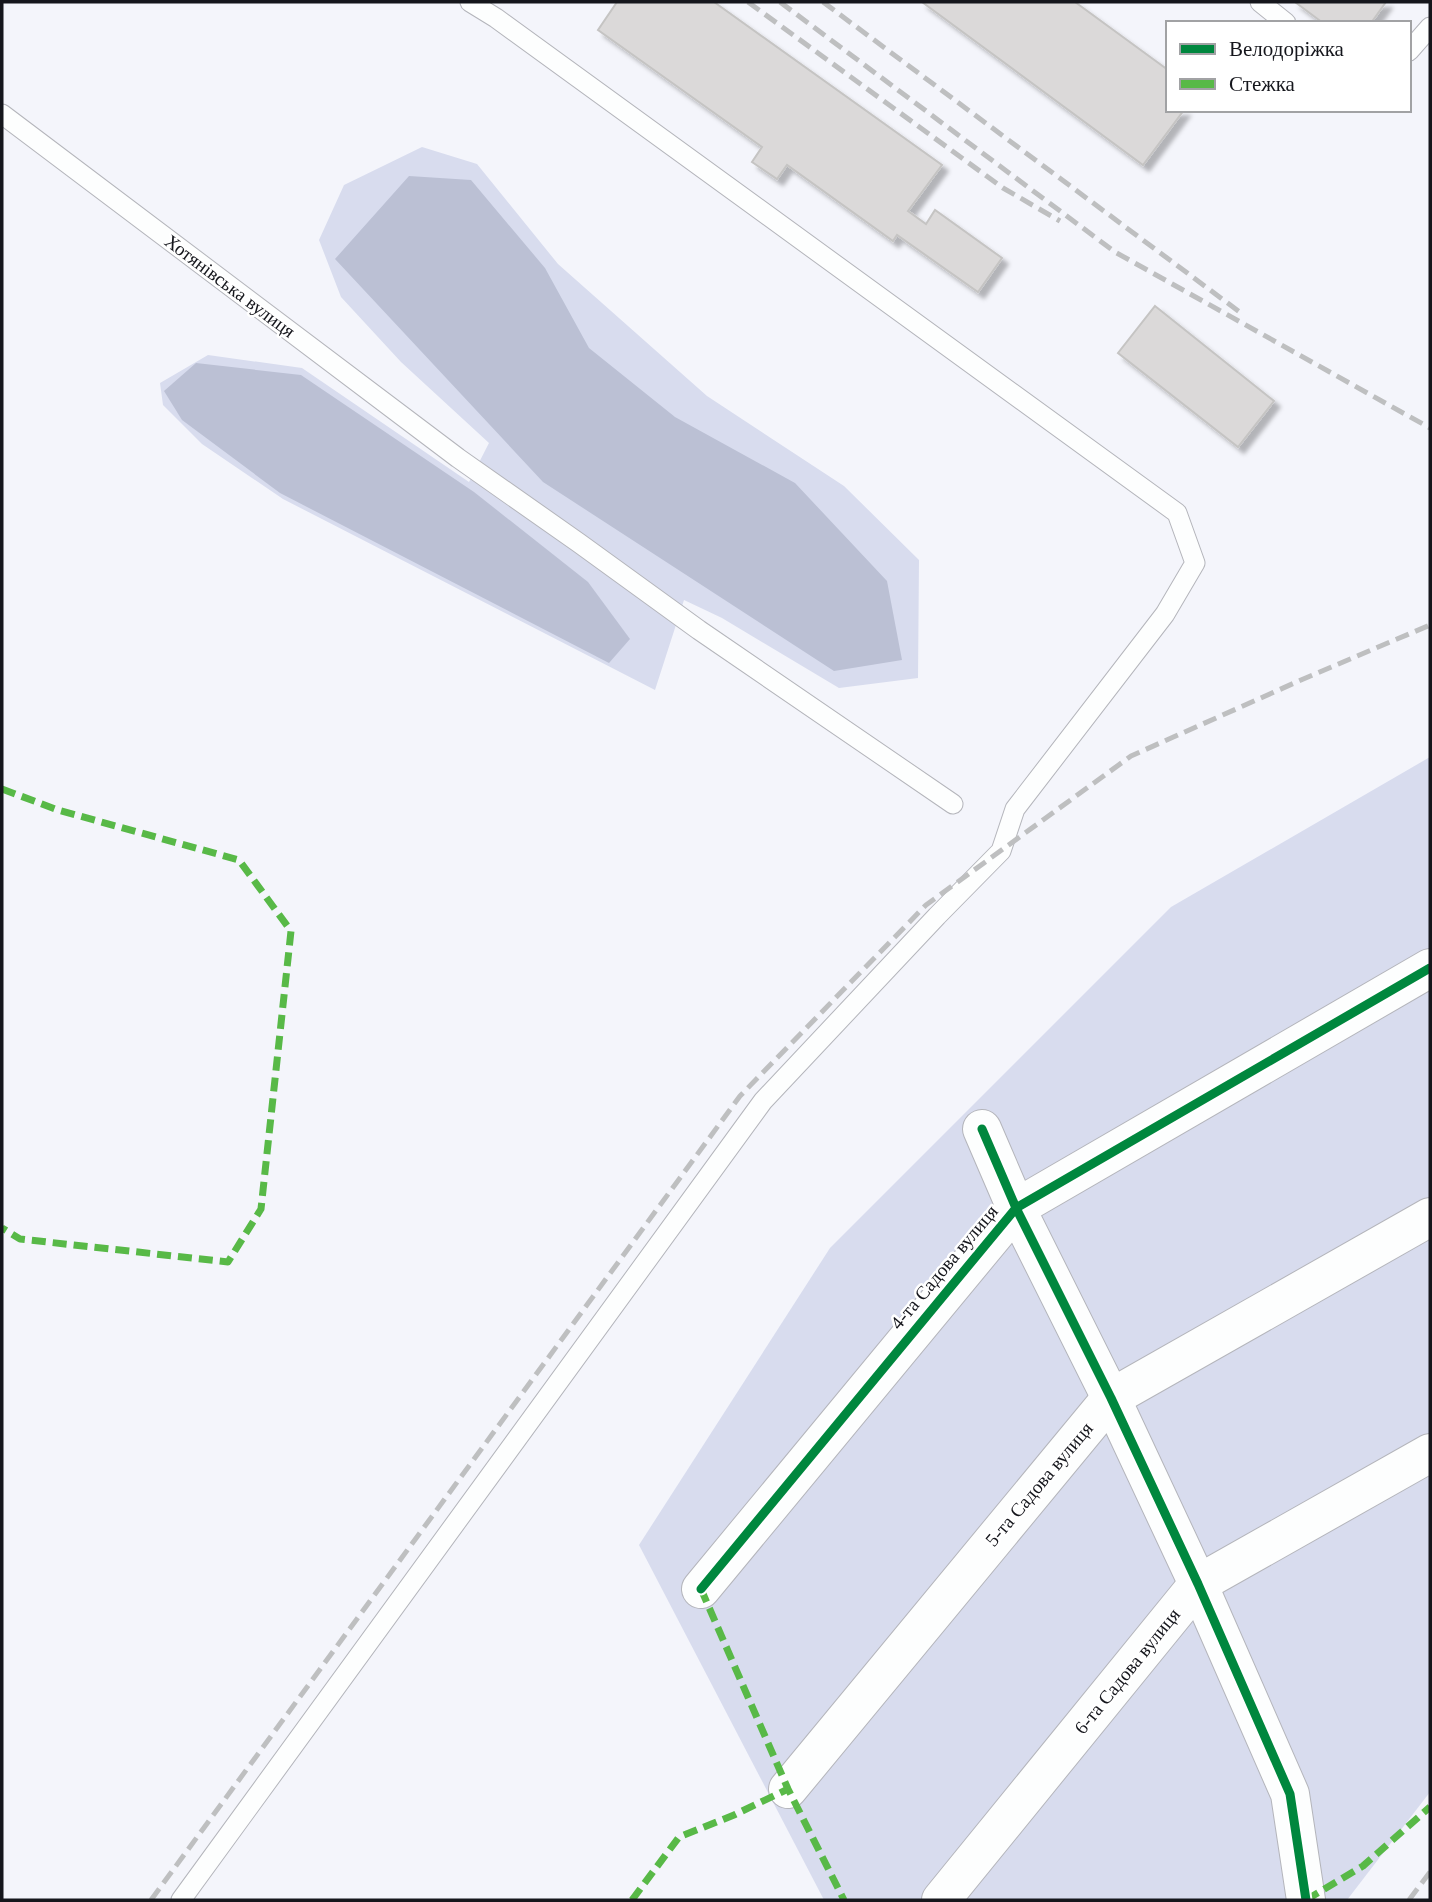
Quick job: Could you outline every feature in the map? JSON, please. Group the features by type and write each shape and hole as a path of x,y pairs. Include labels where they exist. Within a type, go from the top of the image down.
{"street":[{"name":"4-та Садова вулиця","path":"701,1589 1016,1208 1430,968"},
{"path":"982,1129 1016,1208 1111,1398 1198,1584 1290,1794 1306,1900"},
{"name":"5-та Садова вулиця","path":"788,1789 1111,1398 1430,1217"},
{"name":"6-та Садова вулиця","path":"941,1900 1198,1584 1430,1453"}],"lane":[{"path":"180,1900 763,1101 1001,851 1015,809 1165,614 1195,563 1177,513 501,10 470,2"},
{"path":"1260,2 1284,21"},
{"path":"1411,49 1430,27"},
{"name":"Хотянівська вулиця","path":"2,114 458,458 699,630 953,804"}],"shaded area":[{"path":"422,147 477,164 558,264 707,396 844,486 919,560 918,678 839,688 722,618 684,600 655,690 283,499 202,444 163,405 160,383 208,355 302,368 469,482 489,443 401,362 341,297 319,240 344,185"},
{"path":"409,176 471,180 545,268 589,348 675,417 795,483 887,581 902,660 834,671 543,482 335,259"},
{"path":"196,363 301,375 474,492 588,582 630,639 609,663 280,493 182,420 164,391"},
{"path":"1430,757 1430,1792 1347,1900 824,1900 639,1545 830,1248 1171,907"}],"building":[{"path":"617,2 714,2 942,165 908,211 926,224 935,210 1002,258 978,292 897,235 893,241 787,165 777,179 752,162 762,147 598,30"},
{"path":"922,2 1075,2 1166,69 1166,112 1183,112 1143,165"},
{"path":"1295,2 1386,2 1372,21 1320,21"},
{"path":"1155,306 1274,401 1238,447 1118,353"}],"railway":[{"path":"748,2 1003,188 1060,221"},
{"path":"780,2 1115,252 1430,428"},
{"path":"823,2 1241,313"},
{"path":"151,1900 740,1096 926,905 1131,756 1430,625"},
{"path":"1409,1900 1430,1872"}],"marked path":[{"path":"2,789 58,810 239,860 291,931 261,1209 228,1262 20,1239 2,1228"},
{"path":"701,1589 788,1789 844,1900"},
{"path":"632,1900 679,1837 788,1789"},
{"path":"1306,1900 1363,1866 1430,1807"}],"cycle path":[{"path":"701,1589 1016,1208 1430,968"},
{"path":"982,1129 1016,1208 1111,1398 1198,1584 1290,1794 1306,1900"}]}
